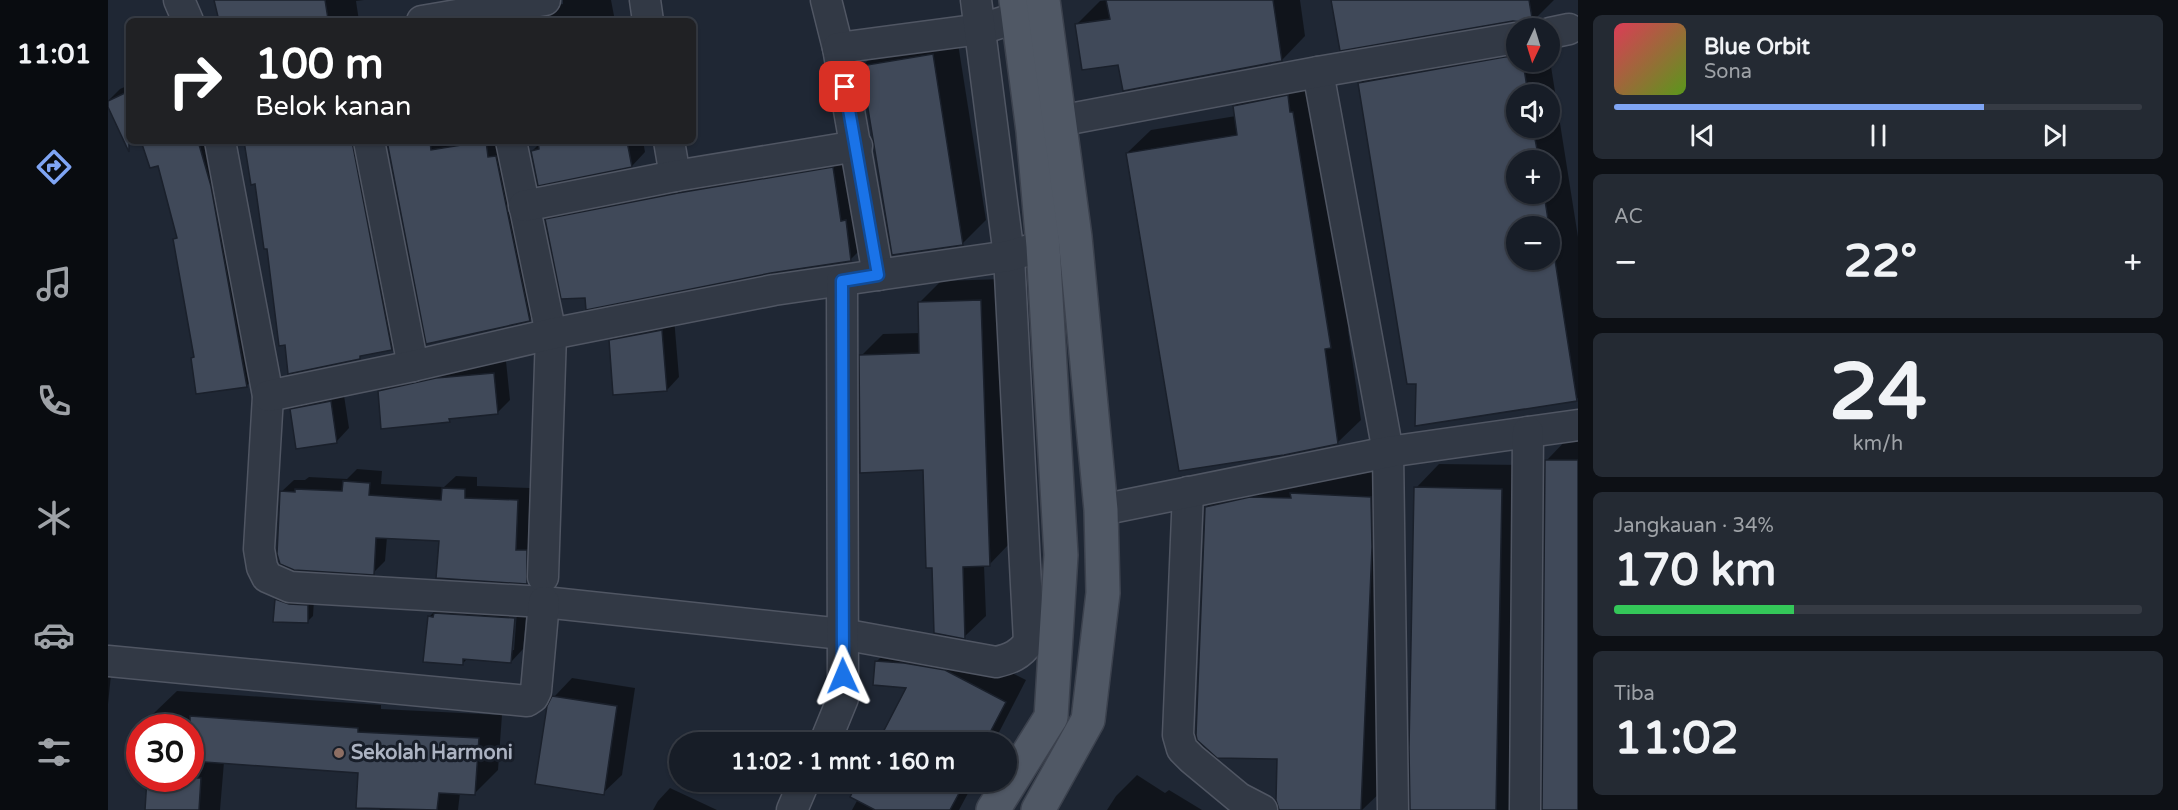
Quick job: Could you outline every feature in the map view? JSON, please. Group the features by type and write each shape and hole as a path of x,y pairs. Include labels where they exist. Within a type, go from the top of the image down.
{"main road":[{"path":"1026,6 1059,122 1075,237 1101,510 1103,593 1088,720 1038,810"},
{"path":"993,810 1051,717 1061,555 1026,6"}],"street":[{"path":"179,0 187,18"},
{"path":"439,18 545,0"},
{"path":"645,0 648,18"},
{"path":"826,0 838,48 878,275"},
{"path":"221,144 268,396 259,549 262,567 267,577 290,587 543,590 842,634 996,663 1011,659 1024,650 1029,642 1009,256 976,0"},
{"path":"838,48 981,29 1026,6"},
{"path":"1059,122 1318,72 1506,40"},
{"path":"1318,72 1388,452 1393,810"},
{"path":"370,144 413,366"},
{"path":"108,662 527,701 533,697 536,691 543,590 551,334 512,144"},
{"path":"670,144 675,176"},
{"path":"524,206 675,176 856,146"},
{"path":"268,396 551,334 774,290 1009,256 1043,246"},
{"path":"829,732 843,698 842,281"},
{"path":"1101,510 1388,452 1578,425"},
{"path":"1525,810 1528,432"},
{"path":"1188,492 1178,735 1182,749 1192,759 1239,798 1262,810"},
{"path":"1024,557 1061,555"},
{"path":"792,810 800,792"}],"building":[{"path":"214,0 325,0 328,18 218,18"},
{"path":"1106,0 1273,0 1282,61 1123,91 1118,65 1082,70 1075,24 1110,19"},
{"path":"1331,0 1529,0 1532,18 1506,18 1506,22 1340,51"},
{"path":"933,54 963,245 892,255 861,66"},
{"path":"1506,57 1506,72 1525,72 1526,84 1506,84 1506,138 1535,138 1537,150 1506,150 1506,204 1546,204 1547,216 1506,216 1506,270 1557,270 1577,401 1415,426 1416,384 1407,384 1358,83"},
{"path":"126,92 126,144 129,144 129,152 108,107 108,101"},
{"path":"1288,95 1290,112 1293,112 1331,348 1325,349 1338,444 1284,455 1179,471 1126,153 1237,135 1233,106"},
{"path":"142,144 199,144 211,186 247,387 196,394 191,358 194,357 173,239 177,238 158,166 150,168"},
{"path":"244,144 353,144 392,350 288,374 285,345 279,346 267,249 264,249 255,184 251,185"},
{"path":"388,144 430,144 431,150 468,144 486,144 488,157 496,156 530,321 426,344"},
{"path":"538,144 628,144 632,167 538,186 531,151 539,149"},
{"path":"833,167 841,221 846,220 851,261 771,273 586,310 585,298 561,299 545,219 678,193"},
{"path":"981,300 990,566 963,567 965,639 934,633 932,568 926,568 923,470 860,473 859,355 919,353 918,302"},
{"path":"662,330 667,391 613,395 609,340"},
{"path":"494,373 498,414 449,419 450,422 381,429 378,391 436,378"},
{"path":"331,401 337,443 296,449 290,409"},
{"path":"1545,460 1578,460 1578,810 1542,810"},
{"path":"343,481 370,483 369,495 441,500 442,488 465,489 465,498 518,500 516,550 527,550 527,584 436,578 439,541 376,538 374,575 294,570 280,564 277,554 280,491 295,492 295,489 342,491"},
{"path":"1414,487 1502,489 1496,810 1410,810"},
{"path":"1290,493 1371,497 1372,547 1361,810 1279,810 1276,800 1277,759 1217,758 1197,740 1205,507 1250,497 1291,498"},
{"path":"275,599 289,604 308,605 308,623 273,622"},
{"path":"434,613 515,618 511,663 463,659 463,665 423,662 428,616 433,617"},
{"path":"875,661 904,663 945,670 1006,702 990,732 883,732 906,688 873,685"},
{"path":"552,696 617,706 604,795 535,784 547,706"},
{"path":"204,717 358,728 358,732 479,738 475,795 439,793 437,810 356,808 358,773 204,762"},
{"path":"146,792 200,792 199,810 145,810"},
{"path":"853,792 960,792 950,810 875,810 850,797"}],"place":[{"name":"Sekolah Harmoni","path":"339,753"}],"route":[{"path":"843,676 842,281 878,275 845,87"}]}
